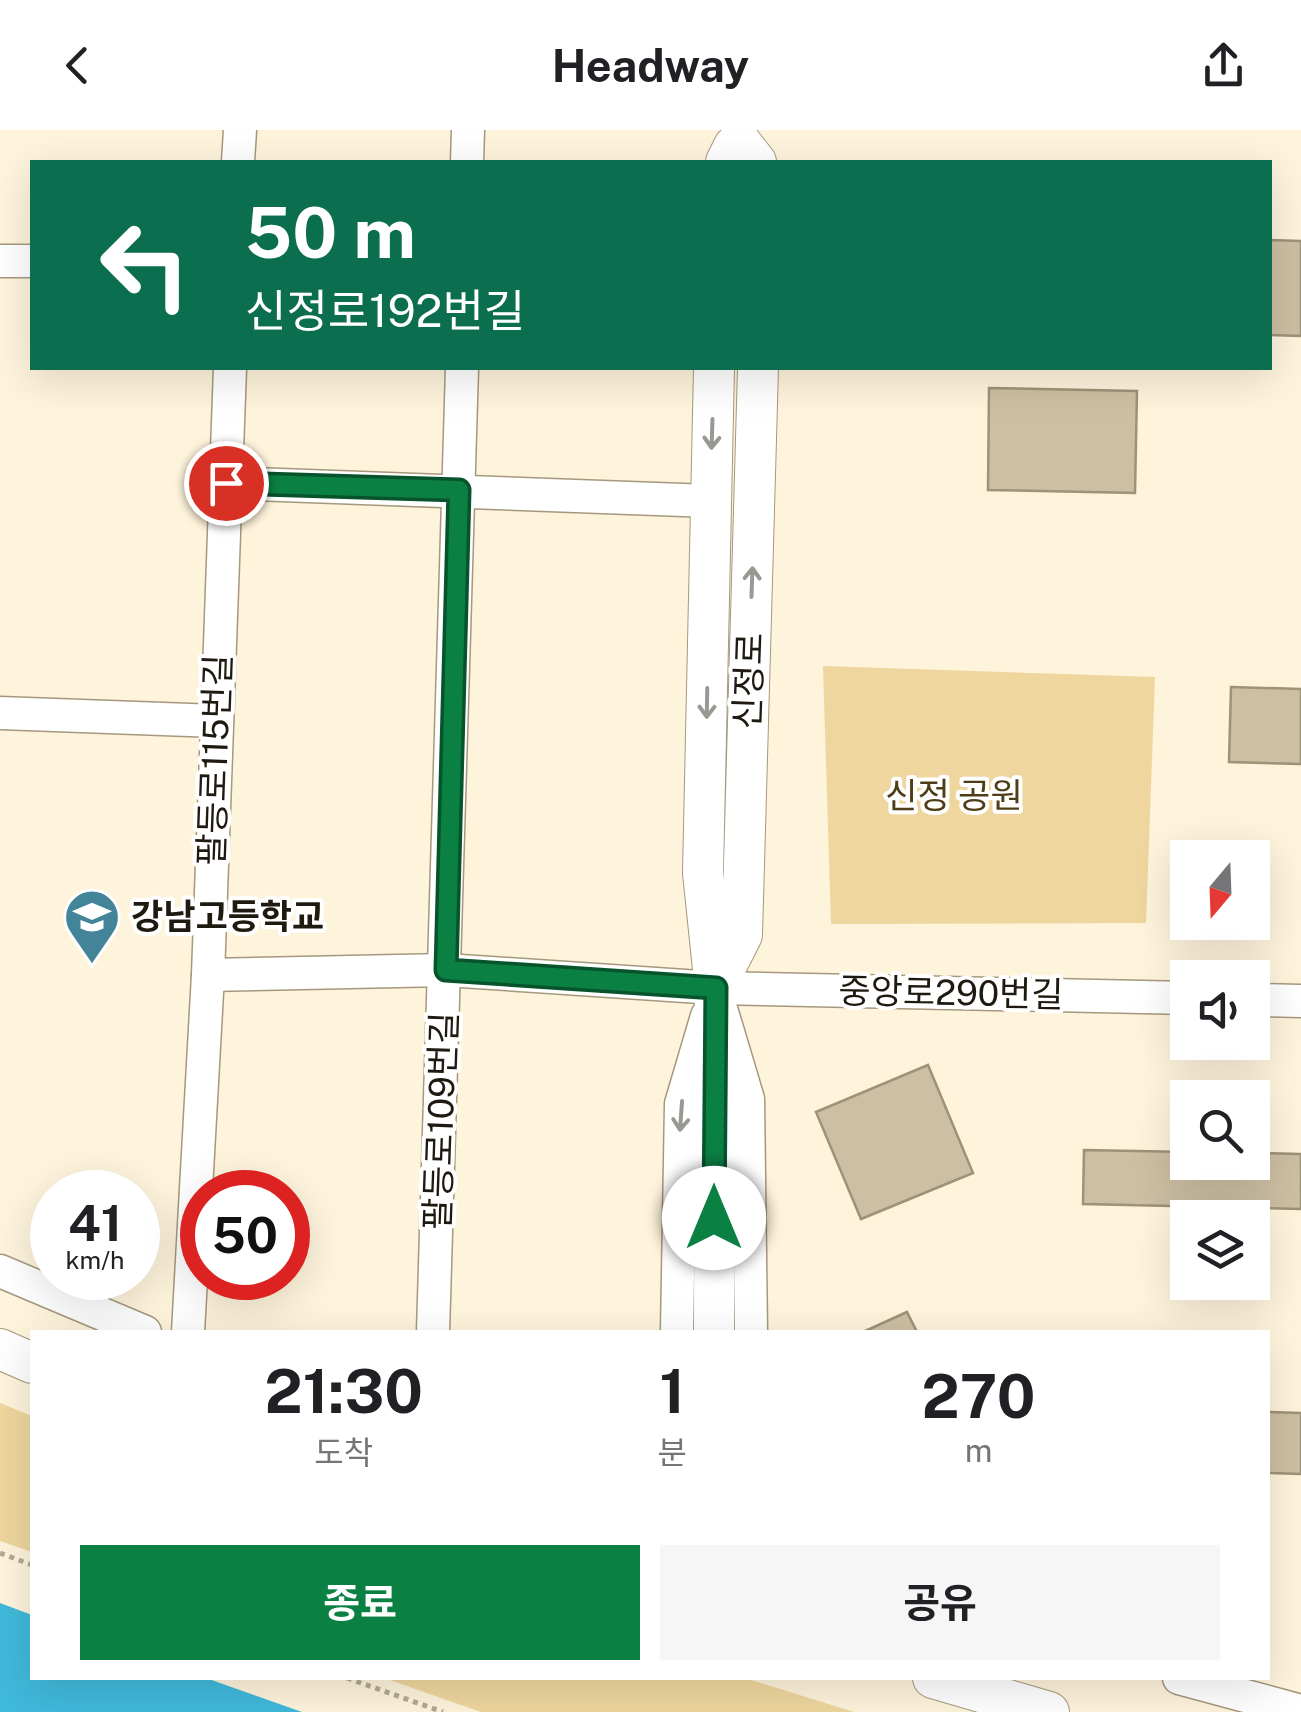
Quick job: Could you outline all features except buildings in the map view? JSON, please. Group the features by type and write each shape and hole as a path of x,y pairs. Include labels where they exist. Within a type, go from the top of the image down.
{"main road":[{"path":"721,130 723,160"},
{"path":"763,160 764,130"},
{"path":"724,160 741,143 754,160"},
{"name":"신정로","path":"714,370 703,873 716,988 714,1330"},
{"name":"신정로","path":"716,988 742,935 758,370"},
{"path":"705,793 713,858 723,870 732,867 739,848 746,796"},
{"path":"0,1349 30,1362"},
{"path":"940,1680 1049,1712"}],"street":[{"path":"238,160 240,130"},
{"path":"467,160 468,130"},
{"path":"0,260 30,261"},
{"name":"팔등로115번길","path":"188,1330 208,974 230,370"},
{"name":"팔등로109번길","path":"433,1330 462,370"},
{"path":"226,483 710,501"},
{"path":"0,713 217,721"},
{"name":"중앙로290번길","path":"208,974 446,970 716,988 1170,998"},
{"path":"676,1330 681,1104 716,988"},
{"path":"716,988 748,1099 751,1330"},
{"path":"1270,1000 1301,1001"},
{"path":"0,1272 140,1330"},
{"path":"1186,1680 1301,1708"},
{"path":"1257,1680 1301,1708"}],"path":[{"path":"0,1553 30,1563"},
{"path":"353,1680 443,1712"}],"green space":[{"name":"신정 공원","path":"823,666 1155,677 1146,923 831,924"},
{"path":"0,1403 30,1415 30,1551 0,1541"},
{"path":"390,1680 751,1680 854,1712 481,1712"}],"water":[{"path":"0,1603 30,1614 30,1680 212,1680 302,1712 0,1712"}],"place":[{"name":"강남고등학교","path":"92,966"}],"route":[{"path":"226,483 459,490 446,970 716,988 714,1218"}]}
